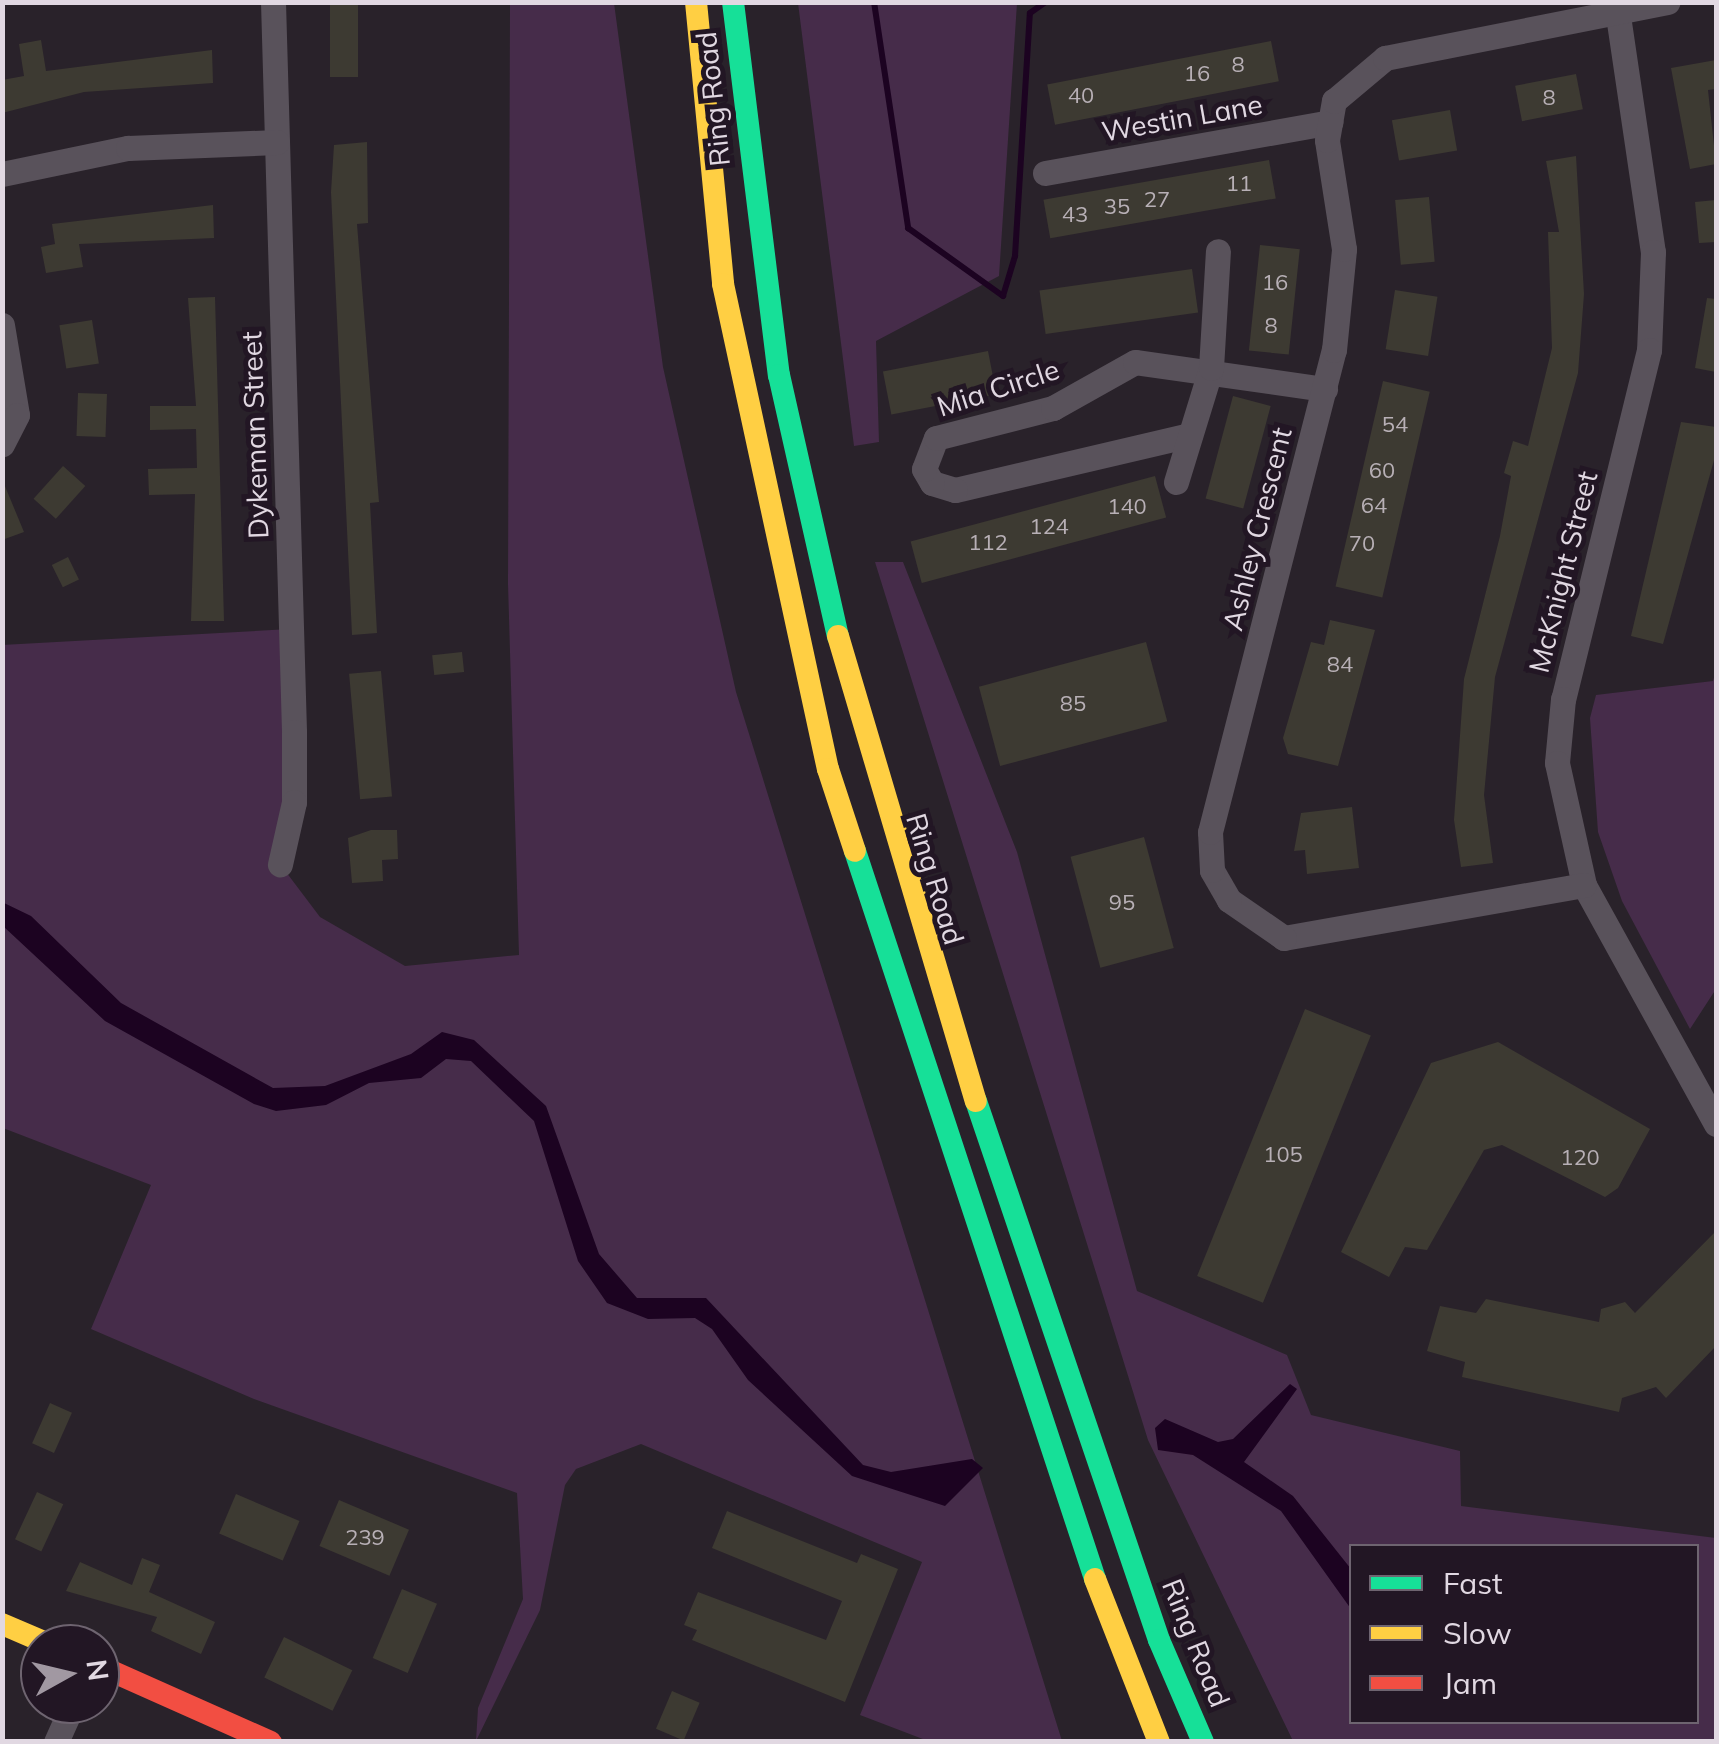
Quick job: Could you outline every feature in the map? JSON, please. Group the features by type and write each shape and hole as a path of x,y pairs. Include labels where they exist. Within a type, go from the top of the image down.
{"main road":[{"path":"679,2 709,162"},
{"name":"Ring Road","path":"696,2 709,162 755,460 828,769 1092,1570 1159,1742"},
{"name":"Ring Road","path":"734,2 754,210 809,525 894,855 1159,1640 1203,1742"},
{"path":"748,2 754,210"},
{"path":"120,1675 271,1742"}],"street":[{"name":"Dykeman Street","path":"272,2 294,732 294,802 280,864"},
{"path":"1330,122 1356,74 1385,58 1617,7 1667,2"},
{"name":"McKnight Street","path":"1617,7 1653,252 1651,321 1563,699 1556,763 1584,884 1716,1124"},
{"name":"Westin Lane","path":"1045,173 1330,122"},
{"name":"Ashley Crescent","path":"1330,122 1344,248 1324,389 1210,832 1212,870 1229,900 1284,938 1584,884"},
{"path":"2,174 128,148 276,142"},
{"path":"1176,482 1211,368 1218,250"},
{"path":"2,325 17,415 2,444"},
{"name":"Mia Circle","path":"1190,435 955,490 938,488 924,469 936,438 1054,408 1135,362 1211,368 1324,389"}],"shaded area":[{"path":"510,3 614,3 663,367 736,692 1062,1741 928,1741 860,1715 922,1562 641,1444 576,1469 565,1485 540,1610 476,1741 478,1708 523,1599 517,1493 254,1399 91,1329 151,1185 3,1128 2,645 290,629 280,864 320,917 405,966 519,955 508,584"},
{"path":"798,3 1017,3 999,276 876,341 879,442 854,446"},
{"path":"875,562 903,562 1017,852 1137,1291 1287,1355 1311,1415 1460,1451 1461,1506 1716,1538 1716,1741 1293,1741 1148,1440"},
{"path":"1716,671 1716,989 1690,1029 1622,901 1598,832 1590,718 1596,695 1713,681"},
{"path":"2,902 31,916 121,1003 273,1088 325,1086 411,1054 442,1032 474,1040 546,1106 599,1254 637,1298 706,1298 863,1465 891,1472 972,1459 983,1468 945,1506 852,1476 748,1380 712,1329 695,1318 648,1319 607,1303 578,1261 534,1121 471,1061 446,1059 421,1078 369,1083 326,1105 276,1111 254,1104 105,1021 3,926"},
{"path":"1290,1384 1297,1389 1244,1462 1293,1496 1349,1566 1349,1606 1281,1511 1193,1455 1158,1450 1155,1428 1165,1419 1218,1442 1233,1439"}],"building":[{"path":"330,2 358,2 358,77 330,77"},
{"path":"41,40 46,71 212,50 213,83 84,92 2,113 2,80 24,76 19,44"},
{"path":"1271,41 1279,81 1055,125 1047,85"},
{"path":"1716,60 1716,89 1708,90 1716,164 1690,169 1671,68"},
{"path":"1576,74 1583,109 1522,121 1515,86"},
{"path":"1450,110 1457,150 1399,161 1392,120"},
{"path":"367,142 368,223 357,224 379,502 370,503 377,633 352,635 331,192 334,145"},
{"path":"1576,156 1584,294 1578,373 1495,677 1484,795 1493,863 1461,867 1454,820 1464,679 1500,536 1511,476 1504,473 1513,441 1528,446 1552,348 1548,232 1559,232 1546,161"},
{"path":"1269,160 1276,198 1050,238 1043,200"},
{"path":"1429,197 1435,262 1401,265 1395,200"},
{"path":"1716,200 1716,242 1699,243 1695,202"},
{"path":"213,205 214,238 79,244 83,267 46,273 41,247 55,244 52,224"},
{"path":"1260,245 1300,249 1289,355 1249,350"},
{"path":"1192,269 1198,313 1046,334 1039,290"},
{"path":"1395,290 1437,297 1428,356 1386,349"},
{"path":"215,297 224,621 191,621 195,494 149,495 148,469 197,468 196,429 150,430 150,406 196,406 188,298"},
{"path":"1707,298 1716,299 1716,372 1695,368"},
{"path":"92,320 99,363 66,369 59,325"},
{"path":"988,351 996,394 891,415 883,371"},
{"path":"1383,381 1430,392 1382,597 1336,587"},
{"path":"78,393 107,394 105,437 76,436"},
{"path":"1233,396 1271,406 1243,508 1206,498"},
{"path":"1681,422 1716,427 1716,453 1663,644 1631,636"},
{"path":"63,466 85,486 56,519 34,499"},
{"path":"1155,476 1166,518 922,583 911,541"},
{"path":"2,479 24,532 2,540"},
{"path":"68,557 79,579 63,587 52,565"},
{"path":"1330,620 1375,630 1338,766 1288,754 1283,738 1311,642 1324,645"},
{"path":"1146,642 1167,721 1000,766 979,687"},
{"path":"462,652 464,672 434,675 432,655"},
{"path":"381,671 392,797 360,799 349,674"},
{"path":"1352,807 1359,868 1307,874 1305,850 1294,851 1301,813"},
{"path":"371,830 397,830 398,859 382,860 383,881 352,883 348,838"},
{"path":"1144,837 1174,948 1100,968 1071,857"},
{"path":"1305,1009 1371,1036 1263,1303 1197,1276"},
{"path":"1498,1042 1650,1129 1618,1188 1605,1197 1502,1145 1484,1150 1427,1250 1405,1247 1389,1277 1341,1252 1431,1063"},
{"path":"1716,1231 1716,1346 1666,1398 1656,1387 1622,1398 1619,1412 1462,1377 1465,1362 1427,1351 1440,1306 1476,1313 1486,1299 1599,1322 1601,1309 1625,1302 1635,1313"},
{"path":"50,1403 72,1413 54,1453 32,1443"},
{"path":"37,1492 63,1504 41,1551 15,1539"},
{"path":"236,1494 300,1521 283,1561 219,1534"},
{"path":"339,1500 409,1530 389,1576 319,1546"},
{"path":"727,1511 857,1563 861,1554 898,1569 845,1702 692,1640 697,1630 684,1625 698,1592 826,1640 842,1601 712,1548"},
{"path":"142,1558 160,1565 149,1592 215,1622 201,1654 151,1631 157,1617 66,1591 80,1562 132,1585"},
{"path":"402,1589 437,1604 408,1673 373,1658"},
{"path":"284,1637 352,1670 333,1711 264,1677"},
{"path":"672,1691 700,1703 684,1740 656,1729"}],"waterway":[{"path":"874,2 908,228 1003,296 1015,256 1030,13 1046,2"}],"traffic: fast":[{"path":"733,2 779,375 838,636"},
{"path":"855,851 1095,1579"},
{"path":"976,1101 1159,1640 1203,1742"}],"traffic: slow":[{"path":"696,2 723,284 828,769 855,851"},
{"path":"838,636 976,1101"},
{"path":"1095,1579 1159,1742"},
{"path":"2,1624 20,1632"}],"traffic: jam":[{"path":"120,1675 271,1742"}]}
